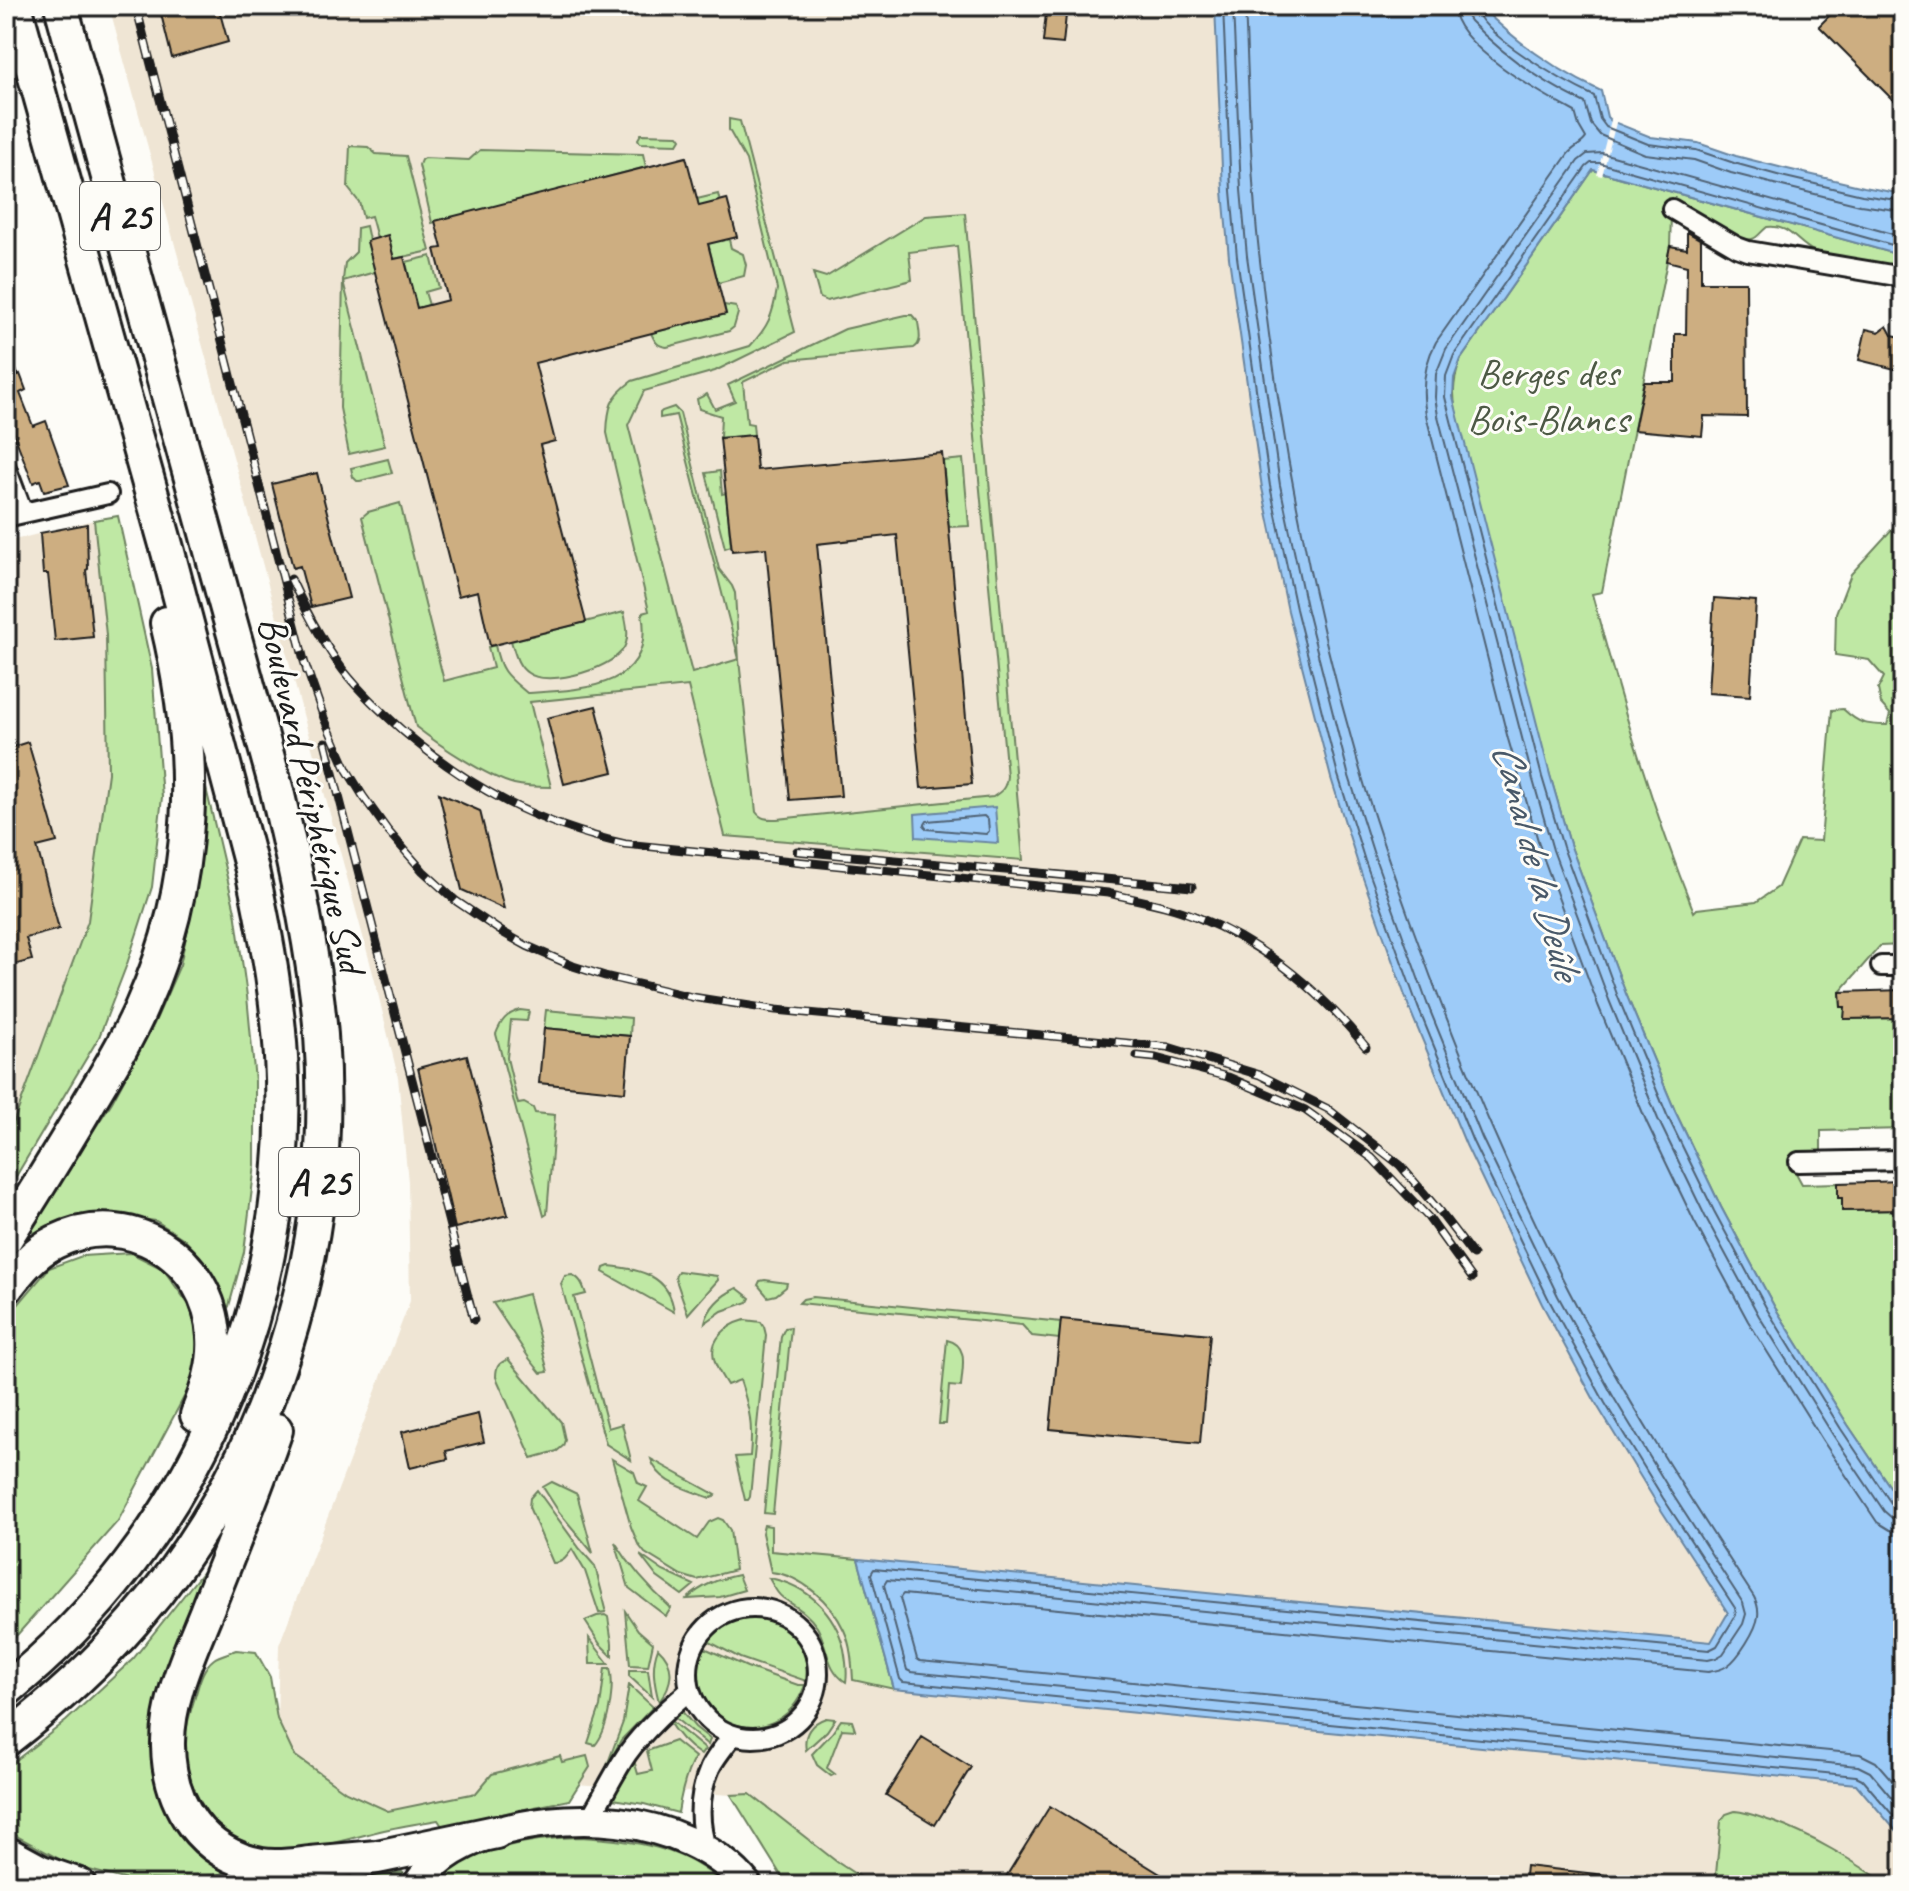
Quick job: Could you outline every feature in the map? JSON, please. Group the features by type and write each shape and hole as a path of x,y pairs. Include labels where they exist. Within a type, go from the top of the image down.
{"highway":[{"name":"A 25","path":"6,1690 56,1646 99,1599 142,1546 195,1463 231,1383 259,1299 275,1214 282,1129 280,1046 262,915 237,809 157,546 15,6"},
{"name":"Boulevard Périphérique Sud","path":"6,1740 69,1688 135,1620 186,1552 249,1445 280,1367 304,1279 315,1218 323,1093 321,1036 308,931 277,791 61,6"},
{"path":"6,1238 105,1076 142,1008 175,911 188,829 186,736 157,546"},
{"path":"315,1218 307,1314 293,1380 183,1673 170,1720 170,1765 181,1805 208,1841 226,1854 266,1866 377,1857"},
{"path":"6,1288 35,1256 57,1241 84,1232 117,1230 149,1240 180,1260 197,1282 209,1308 214,1353 202,1403 159,1493 99,1599"},
{"path":"250,1885 496,1832"},
{"path":"6,1853 41,1872 79,1885"}],"main road":[{"path":"417,1885 428,1870 449,1853 496,1832 536,1824 589,1820 638,1825 660,1831 707,1851 736,1872 747,1885"}],"street":[{"path":"1672,209 1748,251 1903,277"},
{"path":"6,468 15,515 108,494"},
{"path":"1881,966 1903,966"},
{"path":"1799,1162 1903,1160"},
{"path":"753,1607 773,1610 791,1619 805,1632 815,1650 819,1669 817,1689 809,1707 782,1732 755,1738 733,1735 714,1725 699,1710 690,1690 688,1665 692,1647 715,1619 733,1610 753,1607"},
{"path":"589,1820 637,1741 690,1690"},
{"path":"707,1851 700,1827 705,1783 712,1765 733,1735"}],"shaded area":[{"path":"109,6 1215,6 1229,258 1262,488 1288,611 1331,778 1358,864 1410,1010 1466,1145 1542,1304 1598,1407 1729,1613 1710,1642 859,1559 894,1689 1856,1784 1903,1839 1903,1885 787,1885 731,1795 561,1783 476,1793 389,1812 346,1792 294,1755 277,1719 279,1645 410,1301 408,1182 398,1077 249,514"},
{"path":"94,520 106,635 108,773 88,921 6,1143 6,542"}],"green space":[{"path":"729,119 740,121 795,332 715,371 644,391 628,425 692,673 739,659 756,812 763,818 993,797 1005,786 1007,776 957,246 909,252 912,280 827,301 820,298 813,273 826,277 926,216 965,213 1023,860 725,836 688,686 530,702 551,787 523,786 491,775 416,727 362,517 368,512 400,503 444,681 493,668 488,647 495,645 505,673 527,693 570,690 610,680 626,671 638,657 643,638 642,613 649,611 607,433 612,403 632,381 750,346 769,320 777,289 746,160 729,130"},
{"path":"641,134 678,135 681,139 678,144 640,143 638,139"},
{"path":"350,146 368,147 376,154 406,156 430,251 394,259 388,236 377,238 371,216 363,218 359,202 348,188"},
{"path":"480,150 643,154 646,167 432,223 419,165 421,160 469,160"},
{"name":"Berges des Bois-Blancs","path":"1593,170 1903,256 1903,268 1846,260 1815,252 1781,228 1767,227 1753,239 1741,239 1671,216 1670,246 1602,592 1592,594 1638,754 1694,912 1697,909 1756,902 1778,887 1799,840 1821,841 1832,710 1843,709 1863,723 1887,725 1890,714 1881,704 1878,689 1884,677 1869,660 1835,655 1836,613 1851,574 1903,517 1903,945 1880,946 1840,992 1845,1019 1903,1018 1903,1129 1821,1131 1821,1154 1791,1163 1790,1169 1802,1184 1838,1183 1838,1197 1842,1198 1843,1211 1903,1210 1903,1506 1774,1306 1721,1207 1675,1111 1626,994 1570,844 1537,731 1456,411 1454,385 1461,359"},
{"path":"718,194 731,248 743,254 746,265 744,276 718,283 697,199"},
{"path":"366,226 375,272 343,281 385,446 349,454 340,408 343,280 345,263 356,252 357,228"},
{"path":"431,256 439,288 425,292 429,305 407,311 400,283 410,281 406,262"},
{"path":"724,305 736,307 738,313 734,327 729,331 667,347 657,343 651,333 726,314"},
{"path":"912,315 918,322 919,340 914,348 788,360 743,382 747,423 753,424 754,435 720,438 721,416 699,409 697,399 707,394 715,409 735,401 728,385 845,329"},
{"path":"674,407 680,413 719,569 735,593 739,659 676,415 660,418 662,411"},
{"path":"388,459 392,473 360,481 353,477 351,468"},
{"path":"963,459 969,526 949,527 943,461"},
{"path":"720,471 722,494 726,493 731,546 725,548 706,473"},
{"path":"118,516 152,669 162,797 152,887 99,1037 6,1193 6,1143 88,921 108,773 106,635 94,520"},
{"path":"624,612 626,643 621,652 597,667 566,677 537,677 524,670 517,659 511,641"},
{"path":"206,788 235,911 255,1081 255,1165 244,1252 229,1306 223,1316 206,1263 184,1239 156,1221 118,1216 39,1234 28,1231 112,1102 154,1024 180,965 199,876"},
{"path":"520,1010 529,1011 527,1021 511,1020 507,1058 518,1104 524,1103 535,1113 555,1115 547,1214 544,1216 496,1034 505,1019"},
{"path":"546,1010 631,1018 630,1036 544,1028"},
{"path":"131,1253 163,1269 189,1305 199,1336 200,1367 118,1521 18,1634 6,1643 6,1319 49,1268 82,1256"},
{"path":"609,1266 642,1272 660,1282 674,1312 603,1272"},
{"path":"678,1271 717,1276 718,1280 688,1314 675,1277"},
{"path":"572,1275 580,1280 586,1294 574,1297 608,1428 622,1424 631,1460 606,1444 561,1284 565,1276"},
{"path":"765,1280 787,1283 776,1295 768,1297 758,1285"},
{"path":"737,1288 750,1298 748,1302 722,1311 705,1323 717,1302"},
{"path":"528,1294 548,1372 541,1373 529,1358 493,1303"},
{"path":"813,1297 1061,1322 1059,1339 1032,1336 1022,1325 799,1303"},
{"path":"745,1320 761,1322 766,1335 748,1500 745,1500 735,1457 750,1456 748,1409 740,1380 727,1385 713,1354 720,1335"},
{"path":"791,1327 773,1514 764,1513 781,1336 785,1328"},
{"path":"947,1340 962,1352 961,1387 949,1386 946,1424 939,1424"},
{"path":"508,1359 561,1422 565,1440 557,1451 532,1458 496,1377 498,1366"},
{"path":"612,1459 634,1472 638,1483 647,1487 639,1501 697,1539 709,1522 718,1518 723,1520 730,1530 735,1570 697,1580 681,1575 645,1553 631,1527"},
{"path":"651,1459 716,1495 710,1498 667,1480"},
{"path":"552,1482 577,1494 593,1553 543,1487"},
{"path":"537,1490 595,1566 605,1612 599,1613 585,1571 572,1549 563,1560 553,1563 529,1507 530,1498"},
{"path":"764,1525 771,1526 771,1551 858,1559 894,1689 853,1680 848,1642 831,1610 804,1584 771,1572 762,1533"},
{"path":"615,1542 641,1577 671,1608 666,1616 629,1588"},
{"path":"216,1555 160,1740 233,1872 179,1880 124,1879 70,1865 6,1828 6,1768 66,1721 133,1659"},
{"path":"640,1555 663,1571 694,1585 682,1595 657,1577"},
{"path":"738,1575 744,1590 720,1597 687,1599 711,1583"},
{"path":"769,1578 807,1594 826,1612 844,1649 846,1682 835,1671 813,1622 781,1596"},
{"path":"625,1611 638,1630 653,1643 648,1666 630,1665"},
{"path":"605,1615 608,1617 612,1656 585,1621"},
{"path":"745,1615 772,1620 792,1633 804,1654 806,1681 740,1658 704,1639 723,1622"},
{"path":"589,1638 609,1664 590,1664"},
{"path":"700,1646 747,1667 805,1685 791,1709 773,1722 752,1727 731,1723 713,1712 700,1695 695,1673"},
{"path":"658,1648 670,1667 670,1681 659,1702 654,1675"},
{"path":"236,1650 256,1652 270,1677 277,1719 294,1755 346,1792 388,1811 476,1793 492,1774 560,1756 562,1762 587,1756 590,1767 569,1800 442,1826 438,1820 304,1849 257,1848 241,1842 215,1822 196,1794 186,1761 187,1727 202,1676 214,1659"},
{"path":"605,1668 610,1668 611,1697 604,1730 595,1745 588,1743 600,1707"},
{"path":"629,1670 648,1670 652,1697 629,1676"},
{"path":"629,1685 653,1707 621,1740 606,1768 623,1722"},
{"path":"680,1709 710,1739 708,1745 670,1714"},
{"path":"666,1717 705,1749 701,1755 681,1738"},
{"path":"826,1718 835,1719 806,1750 809,1730"},
{"path":"841,1720 852,1721 855,1730 842,1729 827,1768 835,1774 831,1776 817,1765 812,1754"},
{"path":"675,1741 695,1757 684,1784 678,1813 612,1799 633,1757 638,1774 652,1771 647,1751"},
{"path":"750,1794 837,1862 872,1885 787,1885 731,1795"},
{"path":"1735,1811 1758,1816 1817,1841 1889,1885 1715,1885 1721,1821 1726,1814"},
{"path":"580,1837 637,1843 675,1853 709,1872 723,1885 432,1885 463,1862 482,1854 521,1843"},
{"path":"402,1872 407,1876 403,1885 320,1885"}],"water":[{"name":"Canal de la Deûle","path":"1215,6 1480,6 1537,54 1601,91 1607,117 1611,121 1651,137 1698,143 1783,168 1903,194 1903,256 1593,170 1461,359 1454,378 1453,397 1550,775 1570,844 1626,994 1675,1111 1721,1207 1774,1306 1903,1506 1903,1839 1856,1784 894,1689 858,1559 1711,1642 1728,1613 1598,1407 1542,1304 1466,1145 1410,1010 1358,864 1331,778 1288,611 1262,488 1229,258"},
{"path":"995,807 998,843 916,837 915,814"}],"pier":[{"path":"1611,113 1617,119 1602,176 1597,175"}],"building":[{"path":"159,6 218,6 228,42 172,58"},
{"path":"1839,6 1903,6 1903,110 1819,26"},
{"path":"1046,13 1066,15 1063,44 1043,42"},
{"path":"686,157 699,206 727,199 737,237 708,244 726,314 535,363 555,441 540,445 586,622 490,646 478,591 458,596 367,241 388,235 394,259 404,257 417,308 448,300 435,249 442,248 435,221"},
{"path":"1687,232 1701,240 1701,282 1746,282 1747,417 1704,416 1702,436 1634,430 1644,382 1675,382 1675,334 1686,334 1687,266 1667,261 1670,246 1687,249"},
{"path":"1887,326 1892,335 1902,337 1899,348 1903,349 1903,371 1859,360 1866,329 1879,332"},
{"path":"6,347 26,390 20,393 33,426 46,421 69,485 44,491 40,480 33,483 6,414"},
{"path":"754,435 757,470 942,453 972,784 921,788 897,535 817,544 841,796 790,800 766,548 732,551 720,438"},
{"path":"317,473 349,598 311,607 300,566 293,568 272,484"},
{"path":"87,524 86,570 93,637 55,641 48,574 43,574 40,533"},
{"path":"1714,598 1756,601 1750,696 1708,693"},
{"path":"596,706 613,772 564,784 547,718"},
{"path":"28,742 57,842 37,847 59,929 26,938 32,960 6,967 6,749"},
{"path":"439,793 480,811 504,909 462,890"},
{"path":"1903,990 1903,1018 1844,1019 1845,1007 1841,1007 1840,992"},
{"path":"544,1028 630,1036 625,1092 539,1083"},
{"path":"467,1055 508,1215 455,1228 418,1068"},
{"path":"1903,1181 1903,1210 1842,1211 1838,1183"},
{"path":"1061,1319 1210,1334 1200,1443 1050,1429"},
{"path":"478,1414 484,1442 446,1451 448,1459 410,1468 402,1432"},
{"path":"922,1737 971,1767 935,1825 886,1795"},
{"path":"1050,1806 1178,1885 1013,1885 1004,1880"},
{"path":"1526,1866 1604,1875 1603,1885 1524,1885"}],"railway":[{"path":"136,6 307,672"},
{"path":"291,579 328,648 372,702 428,752 480,787 534,815 625,844 1108,893 1164,906 1222,928 1268,955 1310,988 1366,1047"},
{"path":"304,661 347,770 388,831 423,871 456,901 527,946 605,976 692,997 776,1010 1168,1047 1260,1075 1328,1109 1400,1165 1473,1255"},
{"path":"325,742 474,1320"},
{"path":"797,851 1192,887"},
{"path":"1137,1056 1228,1077 1305,1110 1372,1158 1428,1217 1472,1278"}]}
